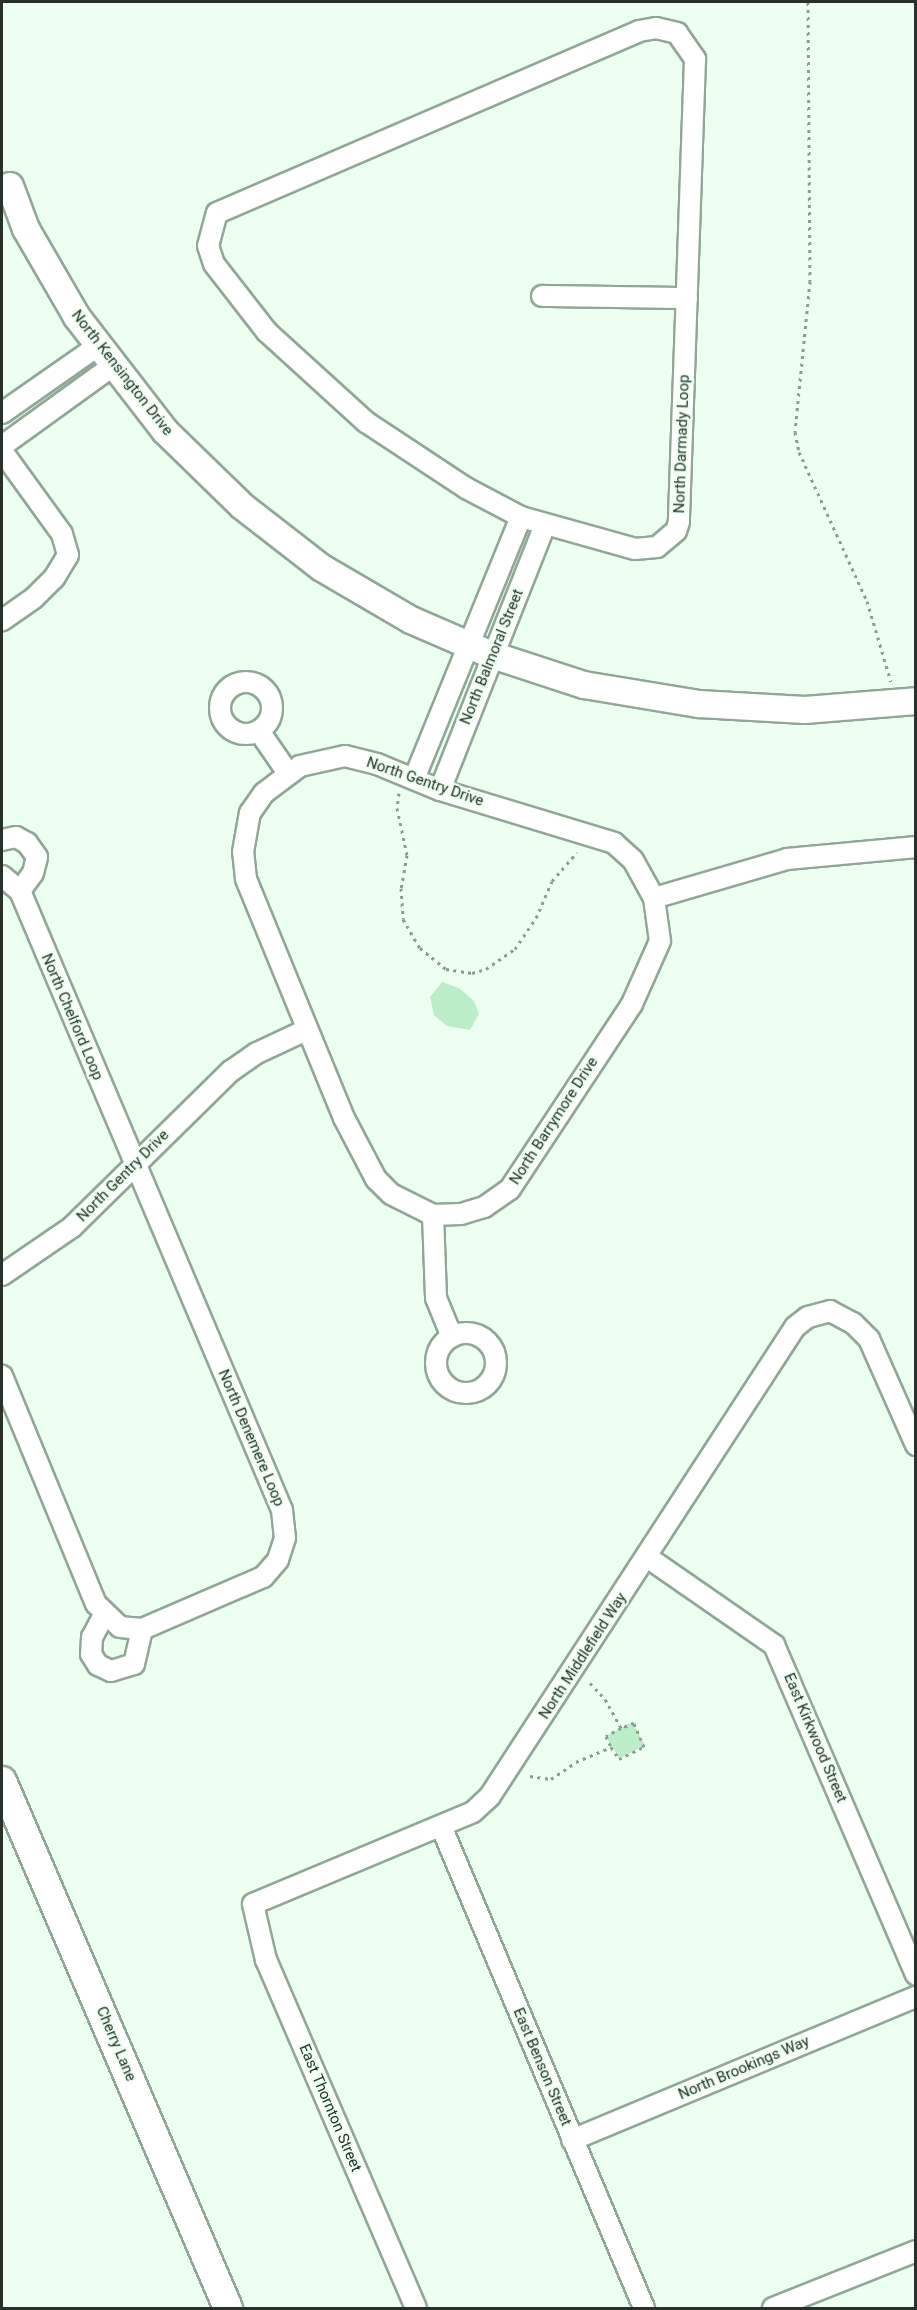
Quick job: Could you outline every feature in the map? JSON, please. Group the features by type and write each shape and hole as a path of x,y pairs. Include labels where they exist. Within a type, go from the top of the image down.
{"main road":[{"name":"Cherry Lane","path":"2,1781 228,2308"}],"street":[{"name":"North Darmady Loop","path":"656,28 677,33 695,59 687,298 676,531 657,547 635,549 521,517 466,488 366,422 267,332 214,264 208,246 217,213 639,31 656,28"},
{"name":"North Kensington Drive","path":"10,186 26,229 77,317 165,431 242,506 322,568 411,620 468,646 584,685 699,704 805,710 915,701"},
{"path":"542,296 687,298"},
{"path":"2,413 107,355"},
{"path":"2,446 107,355"},
{"path":"2,451 62,534 68,555 54,578 34,598 2,620"},
{"name":"North Balmoral Street","path":"414,779 521,517"},
{"name":"North Balmoral Street","path":"440,790 545,525"},
{"path":"259,731 288,772"},
{"name":"North Gentry Drive","path":"2,1275 72,1227 231,1071 257,1053 306,1030 246,879 243,852 250,813 264,793 288,772 320,759 345,756 440,790 614,843 633,860 654,898"},
{"path":"2,840 16,837 27,843 37,857 33,873 20,891"},
{"path":"654,898 787,859 915,847"},
{"name":"North Chelford Loop","path":"2,876 20,891 134,1164"},
{"name":"North Barrymore Drive","path":"306,1030 344,1118 376,1179 391,1194 433,1215 461,1214 484,1208 510,1189 648,973 660,941 654,898"},
{"name":"North Denemere Loop","path":"134,1164 282,1510 285,1538 278,1560 263,1577 142,1629"},
{"path":"433,1215 436,1298 452,1337"},
{"name":"North Middlefield Way","path":"253,1904 473,1812 490,1796 795,1327 808,1317 830,1311 853,1323 869,1339 915,1445"},
{"path":"2,1376 69,1545 96,1604 120,1627 142,1629 134,1664 111,1671 98,1665 91,1654 92,1637 105,1613"},
{"name":"East Kirkwood Street","path":"647,1557 774,1645 915,1975"},
{"name":"East Benson Street","path":"441,1826 644,2308"},
{"name":"East Thornton Street","path":"253,1904 266,1960 416,2308"},
{"name":"North Brookings Way","path":"572,2140 915,1996"},
{"path":"773,2308 915,2251"}],"path":[{"path":"808,2 810,281 795,432 799,452 867,601 891,683"},
{"path":"399,793 397,808 407,855 401,888 403,919 420,948 446,969 472,973 486,969 514,949 536,918 552,881 578,850"},
{"path":"590,1683 605,1699 621,1728"},
{"path":"634,1723 645,1745 619,1760 611,1747 606,1736 634,1723"},
{"path":"530,1776 551,1779 576,1762 611,1747"}],"green space":[{"path":"442,982 459,988 474,1001 479,1014 470,1030 447,1026 434,1015 430,997"},
{"path":"632,1722 645,1745 619,1759 606,1736"}]}
